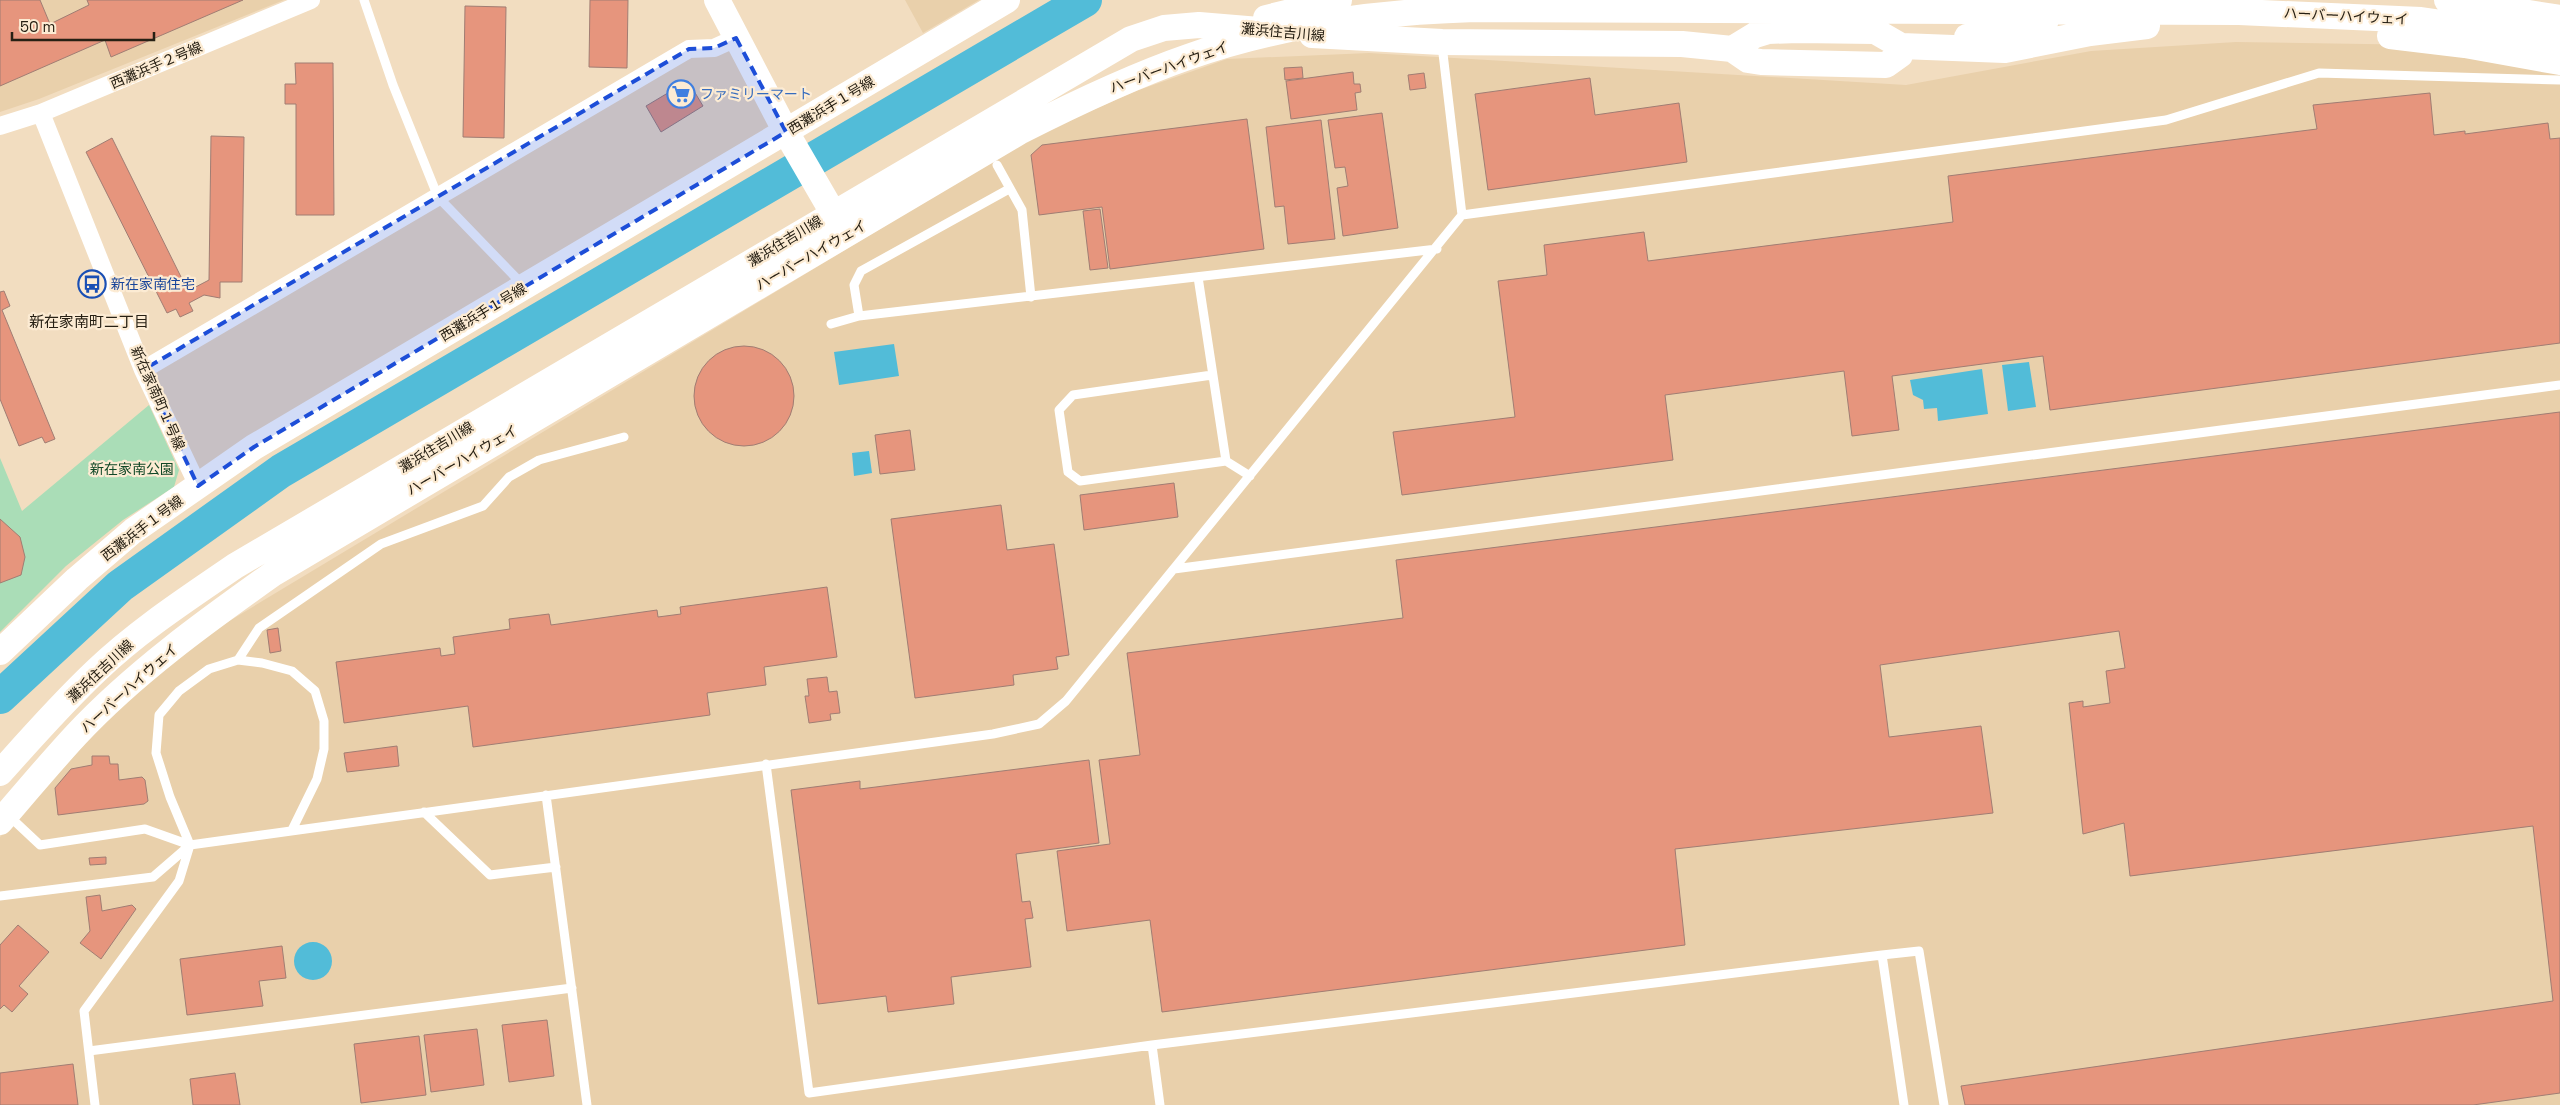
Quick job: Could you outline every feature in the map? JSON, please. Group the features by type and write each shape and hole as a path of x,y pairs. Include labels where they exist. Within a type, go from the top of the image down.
{"street":[{"name":"西灘浜手２号線","path":"0,126 42,113 311,0"},
{"path":"717,0 792,142 833,213"},
{"name":"ハーバーハイウェイ","path":"0,804 68,728 132,669 200,612 265,565 335,522 1021,119 1154,55 1239,25 1339,0"},
{"path":"1901,46 2003,32 2114,0"},
{"path":"2447,0 2560,18"},
{"name":"西灘浜手１号線","path":"0,652 77,579 134,531 254,448 525,287 792,142 1000,4"},
{"name":"ハーバーハイウェイ","path":"0,822 77,734 139,677 203,624 274,573 1019,132 1082,100 1189,56 1242,40 1342,20 1434,10 1475,9 2248,12 2420,20 2560,40"},
{"path":"1901,46 1918,36 1934,11"},
{"name":"灘浜住吉川線","path":"0,774 38,731 98,669 162,616 235,566 1131,39 1164,28 1198,25 1342,38 1442,42 1682,44 1732,48"},
{"path":"1901,46 1900,54 1894,61 1886,65 1866,66 1761,62 1748,60 1732,48 1754,35 1768,30 1876,32 1901,46 2004,50 2141,26 2261,25 2422,38 2560,62"},
{"path":"143,370 690,48 714,48 736,38"},
{"name":"新在家南町１号線","path":"42,113 143,370 198,486"}],"lane":[{"path":"364,0 393,86 438,196 525,287"},
{"path":"0,808 40,845 146,829 190,844 993,734 1038,724 1066,701 1437,249 1462,216 1442,42"},
{"path":"1462,216 2166,120 2319,73 2560,80"},
{"path":"997,165 1008,189 1022,210 1031,297"},
{"path":"859,316 854,285 861,271 1008,189"},
{"path":"831,324 859,316 1437,249"},
{"path":"1198,277 1226,461"},
{"path":"1212,374 1073,395 1059,410 1068,472 1080,481 1226,461 1250,476"},
{"path":"1174,569 2560,385"},
{"path":"238,660 259,628 381,544 483,506 509,478 539,460 624,437"},
{"path":"96,1105 84,1010 179,881 190,844 170,796 156,753 159,716 179,691 209,669 238,660 262,663 292,671 315,691 324,722 324,749 317,779 292,830"},
{"path":"766,764 809,1093 1152,1045 1919,951 1944,1105"},
{"path":"546,795 587,1105"},
{"path":"424,812 490,875 556,867"},
{"path":"0,896 153,877 190,844"},
{"path":"1882,955 1904,1105"},
{"path":"89,1051 572,988"},
{"path":"1152,1045 1160,1105"}],"highlighted area":[{"path":"736,38 786,132 254,447 198,486 143,370 689,49 714,48"}],"shaded area":[{"path":"0,0 284,0 39,99 0,112"},
{"path":"905,0 979,0 923,33"},
{"path":"2236,42 2560,47 2560,1105 0,1105 0,837 135,689 216,629 1036,135 1136,91 1227,59 1369,53 1906,85 2091,51"}],"green space":[{"name":"新在家南公園","path":"149,405 179,470 174,487 123,520 66,566 0,632 0,458 22,511"}],"water":[{"path":"894,344 899,376 839,385 834,352"},
{"path":"2029,362 2036,407 2008,411 2002,365"},
{"path":"1982,369 1988,414 1938,421 1937,408 1924,409 1923,400 1913,395 1910,380"},
{"path":"869,451 872,473 854,476 852,453"},
{"path":"313,942 327,947 332,961 327,975 313,980 299,975 294,961 299,947"}],"building":[{"path":"0,0 40,0 50,24 89,5 87,0 243,0 111,57 105,40 0,86"},
{"path":"590,0 628,0 627,68 589,67"},
{"path":"465,6 506,7 504,138 463,137"},
{"path":"295,63 333,63 334,215 296,215 296,104 285,104 285,84 296,84"},
{"path":"1302,67 1303,78 1285,80 1284,68"},
{"path":"1353,72 1354,84 1360,84 1361,92 1355,93 1357,110 1291,119 1286,81"},
{"path":"1424,73 1426,88 1410,90 1408,75"},
{"path":"1590,78 1595,115 1679,103 1687,162 1488,190 1475,94"},
{"name":"ファミリーマート","path":"688,81 703,106 661,132 646,106"},
{"path":"2430,93 2434,135 2465,131 2465,134 2548,123 2550,139 2560,138 2560,343 2050,410 2043,356 1892,376 1899,430 1852,436 1844,371 1665,395 1673,460 1402,495 1393,432 1515,417 1498,281 1547,275 1544,245 1644,232 1648,261 1953,222 1948,176 2317,129 2313,105"},
{"path":"1382,113 1398,228 1343,236 1337,188 1348,186 1345,167 1335,168 1328,120"},
{"path":"1247,119 1264,249 1110,269 1102,207 1039,215 1031,155 1042,145"},
{"path":"1321,120 1335,239 1288,244 1284,206 1275,207 1266,127"},
{"path":"211,136 244,137 242,282 220,282 220,298 204,295 189,303 193,311 180,317 176,309 167,313 86,152 112,138 188,291 209,280"},
{"path":"1100,209 1108,268 1090,270 1083,211"},
{"path":"4,291 10,306 2,310 55,439 45,443 42,437 19,446 0,399 0,292"},
{"path":"744,346 763,350 779,361 790,377 794,396 790,415 779,431 763,442 744,446 725,442 709,431 698,415 694,396 698,377 709,361 725,350"},
{"path":"2560,412 2560,1093 2473,1105 1965,1105 1961,1086 2553,1001 2533,826 2130,876 2124,823 2083,834 2069,703 2083,701 2083,707 2110,703 2106,671 2125,668 2119,631 1880,665 1889,737 1981,726 1993,813 1675,849 1685,945 1162,1012 1150,920 1067,931 1057,851 1110,844 1099,760 1140,755 1127,653 1403,618 1396,560"},
{"path":"910,430 915,470 880,474 875,435"},
{"path":"1174,483 1178,517 1084,530 1080,495"},
{"path":"1001,505 1007,550 1054,544 1069,655 1056,657 1058,669 1013,675 1014,685 915,698 891,519"},
{"path":"0,519 20,537 25,557 21,575 0,583"},
{"path":"827,587 837,657 764,667 766,685 707,693 710,715 473,747 468,706 344,723 336,662 440,648 441,656 455,654 453,637 510,629 509,619 549,614 551,625 657,610 658,617 681,614 680,607"},
{"path":"278,628 281,651 270,653 267,630"},
{"path":"827,677 829,692 837,691 840,713 830,714 831,720 809,723 805,696 809,696 807,679"},
{"path":"397,746 399,766 347,772 344,753"},
{"path":"92,756 109,756 110,764 118,764 119,780 142,777 145,780 148,801 144,804 58,815 55,788 71,769 92,765"},
{"path":"1089,760 1099,843 1016,854 1022,902 1030,901 1033,918 1025,919 1031,967 951,977 954,1004 888,1012 886,996 818,1004 791,790 860,781 860,789"},
{"path":"106,857 106,864 90,865 89,858"},
{"path":"100,895 102,911 132,905 136,909 101,959 80,943 90,931 86,897"},
{"path":"18,925 49,952 19,986 28,994 12,1012 4,1005 0,1009 0,945"},
{"path":"282,946 286,978 259,981 263,1006 187,1015 180,959"},
{"path":"547,1020 554,1076 509,1082 502,1025"},
{"path":"477,1029 484,1085 431,1092 424,1035"},
{"path":"419,1036 426,1095 361,1103 354,1044"},
{"path":"73,1064 78,1105 0,1105 0,1073"},
{"path":"235,1073 240,1105 193,1105 190,1079"}],"waterway":[{"path":"0,697 120,586 281,471 1085,0"}],"place":[{"name":"ファミリーマート","path":"681,94"},
{"name":"新在家南住宅","path":"92,284"}],"district":[{"name":"新在家南町二丁目","path":"89,322"}]}
